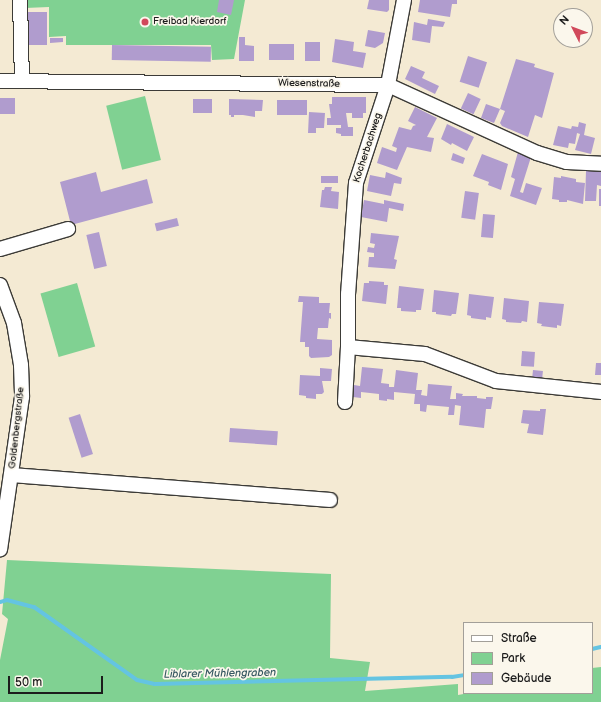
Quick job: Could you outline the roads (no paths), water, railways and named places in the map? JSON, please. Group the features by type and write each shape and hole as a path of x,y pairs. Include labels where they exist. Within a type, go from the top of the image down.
{"street":[{"path":"20,0 22,81"},
{"name":"Kocherbachweg","path":"345,402 348,347 348,294 356,182 388,85 404,0"},
{"name":"Wiesenstraße","path":"0,81 388,85 536,153 567,162 601,164"},
{"path":"0,249 68,229"},
{"name":"Goldenbergstraße","path":"0,285 14,323 21,365 22,396 12,475 0,549"},
{"path":"348,347 424,354 496,381 601,392"},
{"path":"12,475 28,478 330,500"}],"waterway":[{"name":"Liblarer Mühlengraben","path":"0,602 7,600 34,607 137,680 155,684 452,677 463,675"},
{"name":"Liblarer Mühlengraben","path":"593,649 601,647"}],"place":[{"name":"Freibad Kierdorf","path":"145,22"}]}
